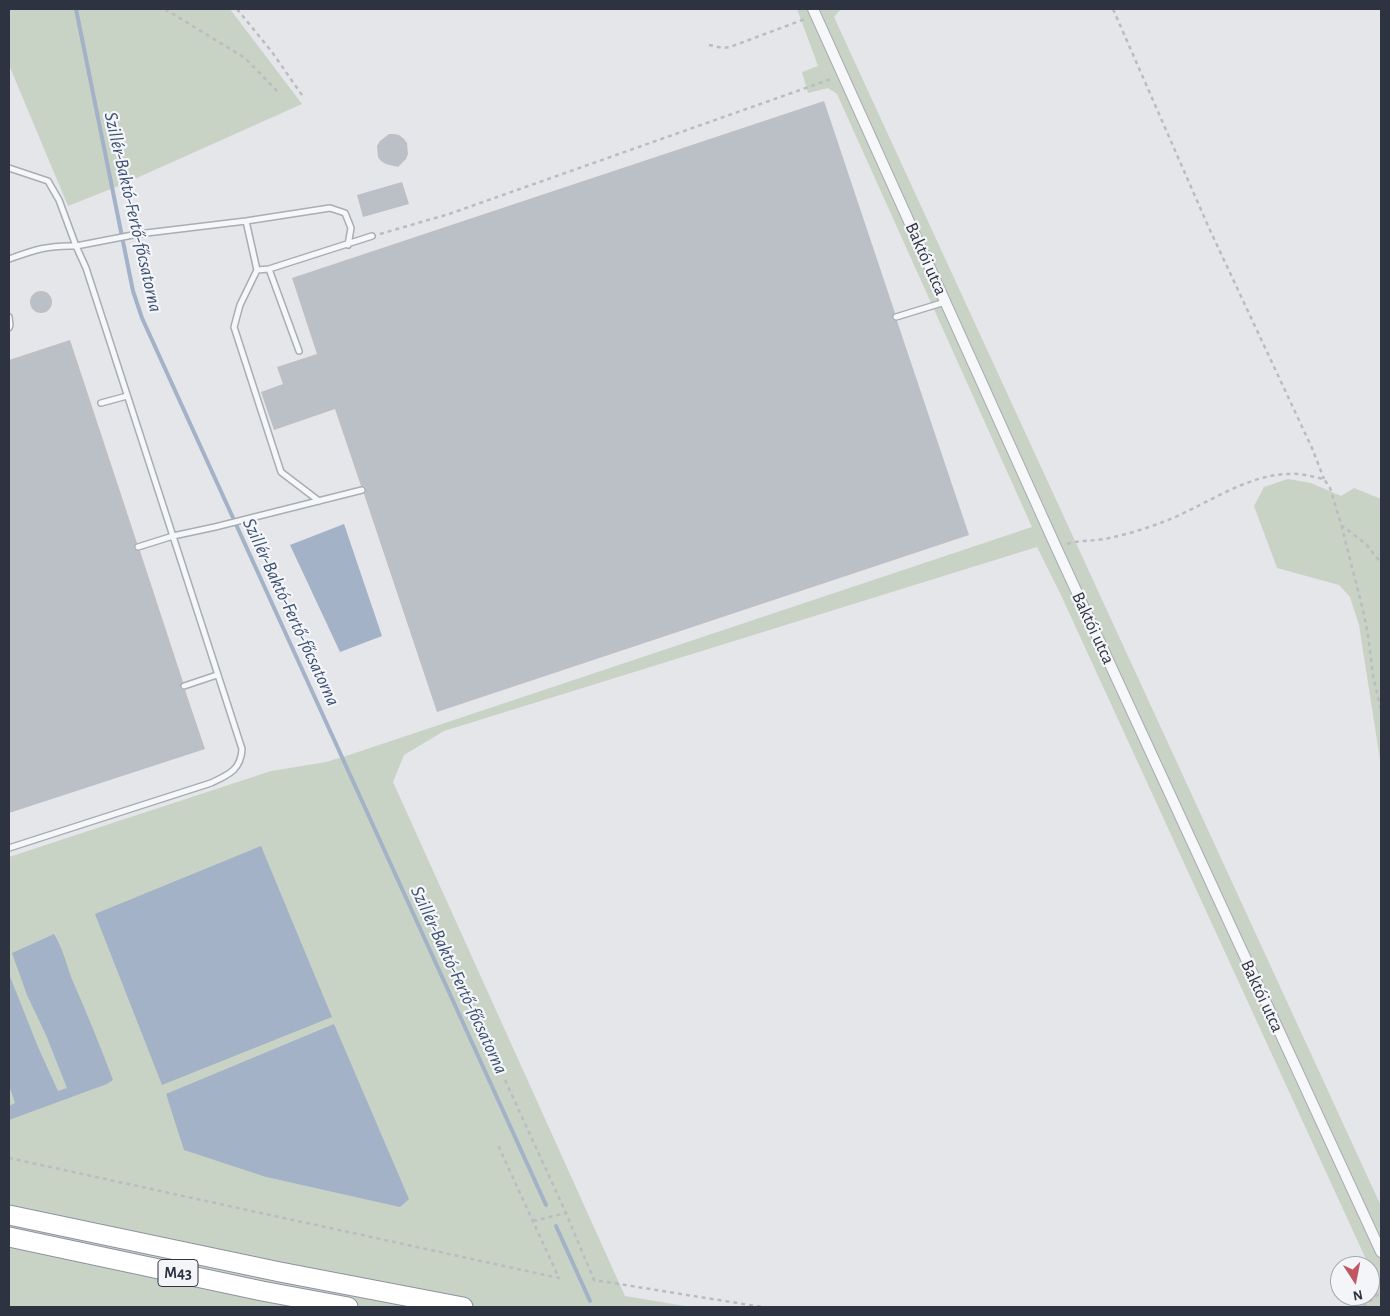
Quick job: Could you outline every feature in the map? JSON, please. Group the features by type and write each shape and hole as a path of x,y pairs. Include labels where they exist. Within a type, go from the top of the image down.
{"highway":[{"name":"M43","path":"9,1215 280,1272 463,1307"},
{"name":"M43","path":"9,1237 262,1291 348,1307"}],"street":[{"name":"Baktói utca","path":"814,12 1056,547 1379,1249"}],"lane":[{"path":"9,168 48,181 59,200 86,268 242,749 240,762 237,767 211,783 9,848"},
{"path":"9,259 40,248 76,246 138,234 246,221 330,208 345,213 351,228 348,245"},
{"path":"246,221 257,270 240,305 234,327 281,472 319,500"},
{"path":"257,270 270,269 372,236"},
{"path":"270,269 299,351"},
{"path":"896,317 945,302"},
{"path":"9,317 9,328"},
{"path":"101,403 126,396"},
{"path":"138,547 173,536 362,490"},
{"path":"184,686 218,675"}],"path":[{"path":"165,9 245,58 278,92"},
{"path":"237,9 272,52 304,98"},
{"path":"1113,9 1209,228 1312,448 1324,480 1330,488 1364,610 1373,675 1381,711"},
{"path":"709,45 723,48 730,47 814,12"},
{"path":"372,236 448,214 842,76"},
{"path":"1056,547 1078,541 1123,535 1163,522 1244,485 1271,476 1308,475 1324,480"},
{"path":"1341,524 1366,544 1381,563"},
{"path":"505,1080 566,1213 594,1280 762,1307"},
{"path":"9,1158 559,1278 496,1143"},
{"path":"533,1222 566,1213"},
{"path":"1363,1307 1381,1292"}],"shaded area":[{"path":"9,9 230,9 302,104 121,185 68,206 9,65"},
{"path":"797,9 841,9 834,17 1381,1206 1381,1307 1351,1307 1380,1306 1380,1256 1365,1256 1060,593 1037,547 444,731 404,755 393,782 625,1296 691,1307 9,1307 9,857 271,771 326,762 349,755 1032,527 837,94 828,88 808,93 802,72 818,66","holes":["166,1094 408,1199 400,1206 266,1177 175,1119"]},
{"path":"1288,479 1311,483 1341,496 1354,488 1381,499 1381,766 1359,625 1350,597 1339,585 1277,568 1254,506 1264,487"}],"water":[{"path":"344,524 382,636 340,652 290,545"},
{"path":"261,846 332,1017 162,1085 95,914"},
{"path":"54,934 62,949 71,977 113,1080 107,1084 9,1120 9,1106 15,1103 9,1085 9,974 58,1091 67,1088 46,1035 27,995 12,953"},
{"path":"334,1024 409,1199 400,1207 266,1177 184,1150 166,1094"}],"building":[{"path":"824,101 895,313 892,319 897,321 969,535 437,712 364,494 366,488 361,486 335,409 274,430 261,392 283,384 277,367 317,354 292,278"},
{"path":"389,134 399,135 407,143 408,154 398,167 386,164 378,157 377,146"},
{"path":"402,182 409,204 363,217 357,195"},
{"path":"41,291 49,294 52,302 49,310 41,313 33,310 30,302 33,294"},
{"path":"70,340 137,543 134,549 140,551 183,682 180,688 185,690 205,749 9,813 9,360"}],"waterway":[{"name":"Szillér-Baktó-Fertő-főcsatorna","path":"76,9 133,291 142,318 546,1205"},
{"name":"Szillér-Baktó-Fertő-főcsatorna","path":"556,1226 590,1301"}]}
